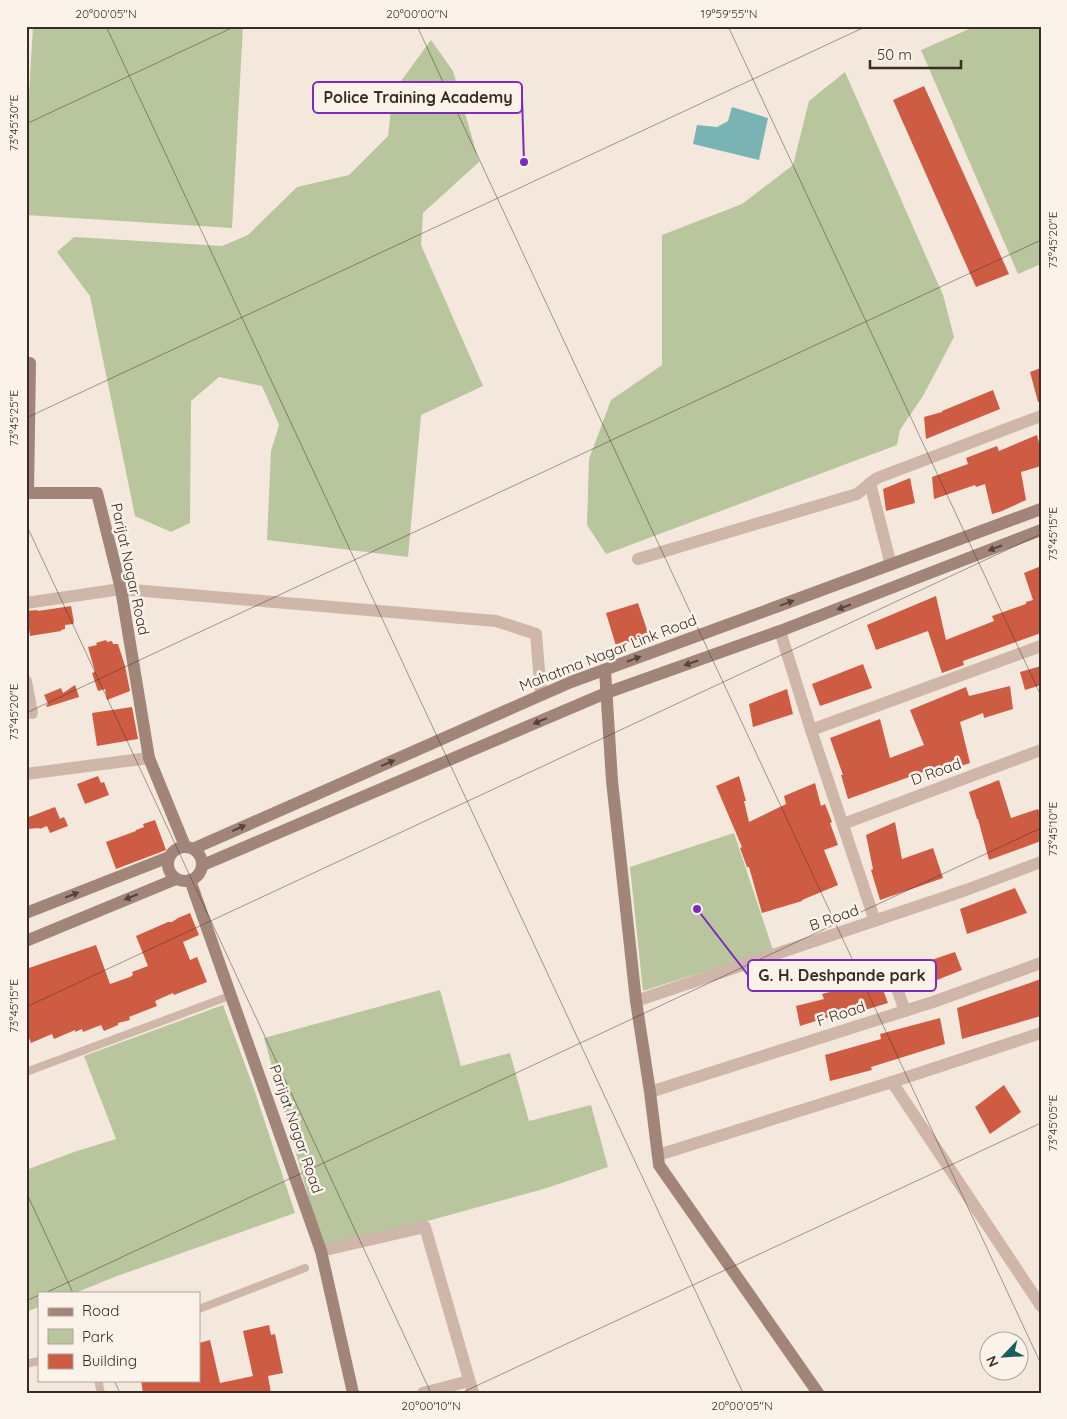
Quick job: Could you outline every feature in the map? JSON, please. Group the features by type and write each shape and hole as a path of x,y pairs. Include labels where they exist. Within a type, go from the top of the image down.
{"main road":[{"name":"Parijat Nagar Road","path":"26,363 30,363 27,493 97,493 121,589 149,758 190,847"},
{"name":"Mahatma Nagar Link Road","path":"190,847 571,682 1041,509"},
{"path":"203,865 606,692 780,632 1041,530"},
{"path":"605,670 612,781 636,1001 659,1165 818,1393"},
{"path":"26,941 176,879 190,880 199,875 203,865 201,856 190,847 175,849 169,857 169,869 176,879"},
{"path":"26,913 169,857"},
{"name":"Parijat Nagar Road","path":"190,880 321,1251 353,1393"}],"street":[{"path":"638,559 857,494 877,478 1041,416"},
{"path":"870,484 891,565"},
{"path":"26,603 121,589 496,621 536,634 542,694"},
{"path":"780,632 875,921"},
{"path":"811,730 1041,646"},
{"path":"26,681 32,713"},
{"name":"D Road","path":"843,824 1041,750"},
{"path":"26,774 149,758"},
{"name":"B Road","path":"636,1001 966,890 1041,862"},
{"name":"F Road","path":"650,1092 905,1011 1041,963"},
{"path":"890,969 905,1011"},
{"path":"658,1155 1041,1033"},
{"path":"892,1082 1041,1306"},
{"path":"321,1251 425,1227 471,1387 423,1393"}],"lane":[{"path":"26,1072 232,995"},
{"path":"200,1309 305,1268"}],"green space":[{"path":"33,26 243,26 232,228 26,215 26,146"},
{"path":"976,26 1041,26 1041,264 1018,274 921,50"},
{"path":"431,40 453,71 479,162 423,213 421,245 483,386 421,415 408,557 267,540 271,451 279,425 262,386 219,377 191,401 190,523 171,532 135,516 90,296 57,252 74,237 222,246 248,235 297,187 349,175 388,136 393,92"},
{"path":"845,72 943,295 954,337 923,396 900,430 897,445 606,554 587,525 589,459 611,400 662,365 662,235 742,204 793,165 809,101"},
{"path":"734,833 773,950 643,991 630,867"},
{"path":"440,990 461,1066 510,1053 529,1121 591,1105 608,1167 547,1188 323,1250 264,1038"},
{"path":"223,1005 254,1089 295,1213 117,1276 77,1292 38,1292 38,1307 26,1312 26,1170 116,1139 84,1056"}],"water":[{"path":"732,107 768,118 759,160 693,144 697,125 717,127 728,121"}],"building":[{"path":"924,86 1009,274 976,287 893,100"},
{"path":"1041,368 1041,402 1038,402 1030,372"},
{"path":"993,390 1000,409 926,439 924,417 942,412"},
{"path":"1037,435 1041,451 1041,466 1021,472 1026,500 992,514 985,484 976,487 975,485 934,499 932,477 968,464 966,458 997,446 999,451"},
{"path":"910,478 915,503 886,511 883,489"},
{"path":"1041,566 1041,633 963,661 964,665 942,673 928,631 876,650 867,625 936,596 946,640 994,621 992,616 1033,600 1024,573"},
{"path":"638,603 649,636 616,646 606,613"},
{"path":"71,606 73,624 65,625 65,629 61,631 30,636 28,621 26,621 26,611"},
{"path":"106,640 107,642 112,641 113,644 118,644 130,691 107,700 105,689 98,691 92,673 95,672 88,647"},
{"path":"863,664 872,688 820,706 812,684"},
{"path":"1041,666 1041,685 1025,690 1020,672"},
{"path":"75,685 79,697 47,707 46,705 48,704 44,695 61,688 63,693"},
{"path":"1010,686 1013,709 984,718 983,713 960,722 970,763 925,778 923,772 848,799 841,775 843,775 830,738 880,719 890,758 924,745 910,710 966,687 969,696"},
{"path":"787,689 793,714 753,727 749,704"},
{"path":"132,707 138,739 97,746 92,713"},
{"path":"98,776 101,783 104,782 109,795 85,804 77,784"},
{"path":"739,776 746,801 744,801 749,822 786,804 784,796 815,783 821,806 825,804 832,822 830,823 838,845 824,850 838,885 802,901 762,913 749,867 747,867 740,848 742,847 716,786"},
{"path":"999,780 1011,818 1038,809 1041,816 1041,841 989,860 969,792"},
{"path":"55,807 60,819 64,817 68,826 50,833 47,826 40,829 26,829 26,818"},
{"path":"155,820 166,850 116,869 106,842 136,831 144,827 143,824"},
{"path":"895,822 902,859 933,848 943,878 880,900 871,870 873,869 866,835"},
{"path":"1015,888 1027,913 967,934 960,909"},
{"path":"190,913 199,935 183,942 190,960 197,957 207,982 155,1001 157,1006 129,1017 130,1020 118,1023 118,1025 104,1031 101,1025 83,1032 82,1029 75,1032 75,1030 54,1039 52,1034 31,1043 29,1038 26,1040 26,969 96,945 110,984 130,977 133,975 132,972 148,966 136,936"},
{"path":"955,952 962,970 907,992 899,971"},
{"path":"877,974 888,1003 800,1026 796,1006 824,999 822,994 857,985 856,980"},
{"path":"1041,979 1041,1016 962,1039 957,1008"},
{"path":"940,1018 945,1044 871,1067 872,1070 830,1081 825,1055 881,1039 880,1034"},
{"path":"1004,1085 1021,1112 990,1134 975,1107"},
{"path":"269,1325 271,1335 275,1334 283,1373 268,1376 271,1393 143,1393 141,1382 200,1382 200,1343 210,1340 220,1383 253,1376 243,1331"}],"place":[{"name":"Police Training Academy","path":"524,162"},
{"name":"G. H. Deshpande park","path":"697,909"}]}
